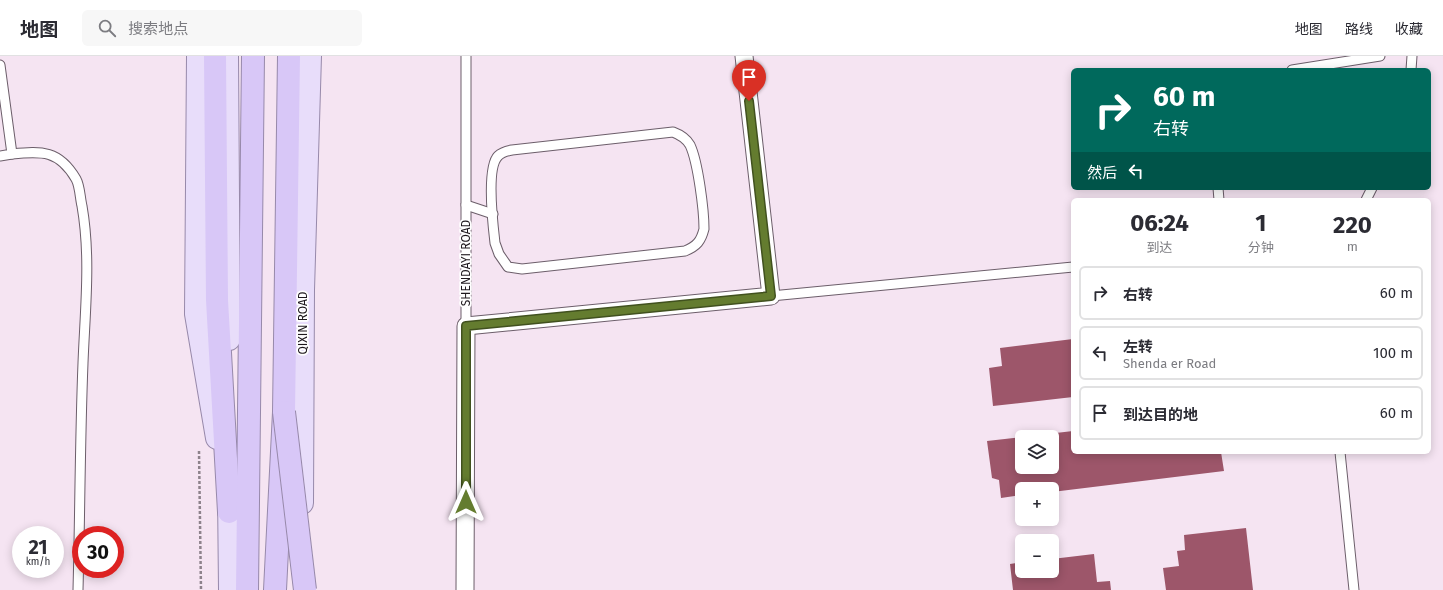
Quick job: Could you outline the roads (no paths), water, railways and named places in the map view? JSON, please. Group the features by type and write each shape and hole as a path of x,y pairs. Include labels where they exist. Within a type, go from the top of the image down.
{"highway":[{"path":"215,56 217,300 230,512"},
{"path":"247,590 253,56"},
{"path":"275,590 284,412 289,56"},
{"path":"284,412 305,590"}],"main road":[{"path":"198,56 196,314 230,512"},
{"path":"227,56 230,590"},
{"name":"QIXIN ROAD","path":"302,590 303,290 310,56"}],"street":[{"path":"466,326 771,296 744,56"},
{"name":"SHENDAYI ROAD","path":"465,590 466,326"}],"lane":[{"name":"SHENDAYI ROAD","path":"466,56 466,326"},
{"path":"1316,68 1341,66 1380,56"},
{"path":"1411,68 1412,56"},
{"path":"0,65 12,154"},
{"path":"673,132 683,136 690,145 694,161 704,229 702,240 694,247 685,251 522,269 508,266 499,254 495,243 492,214 493,169 497,157 504,152 673,132"},
{"path":"0,156 38,151 54,155 66,165 77,180 86,230 88,267 83,369 78,590"},
{"path":"466,205 492,214"},
{"path":"771,296 1071,267"},
{"path":"1340,454 1354,590"}]}
